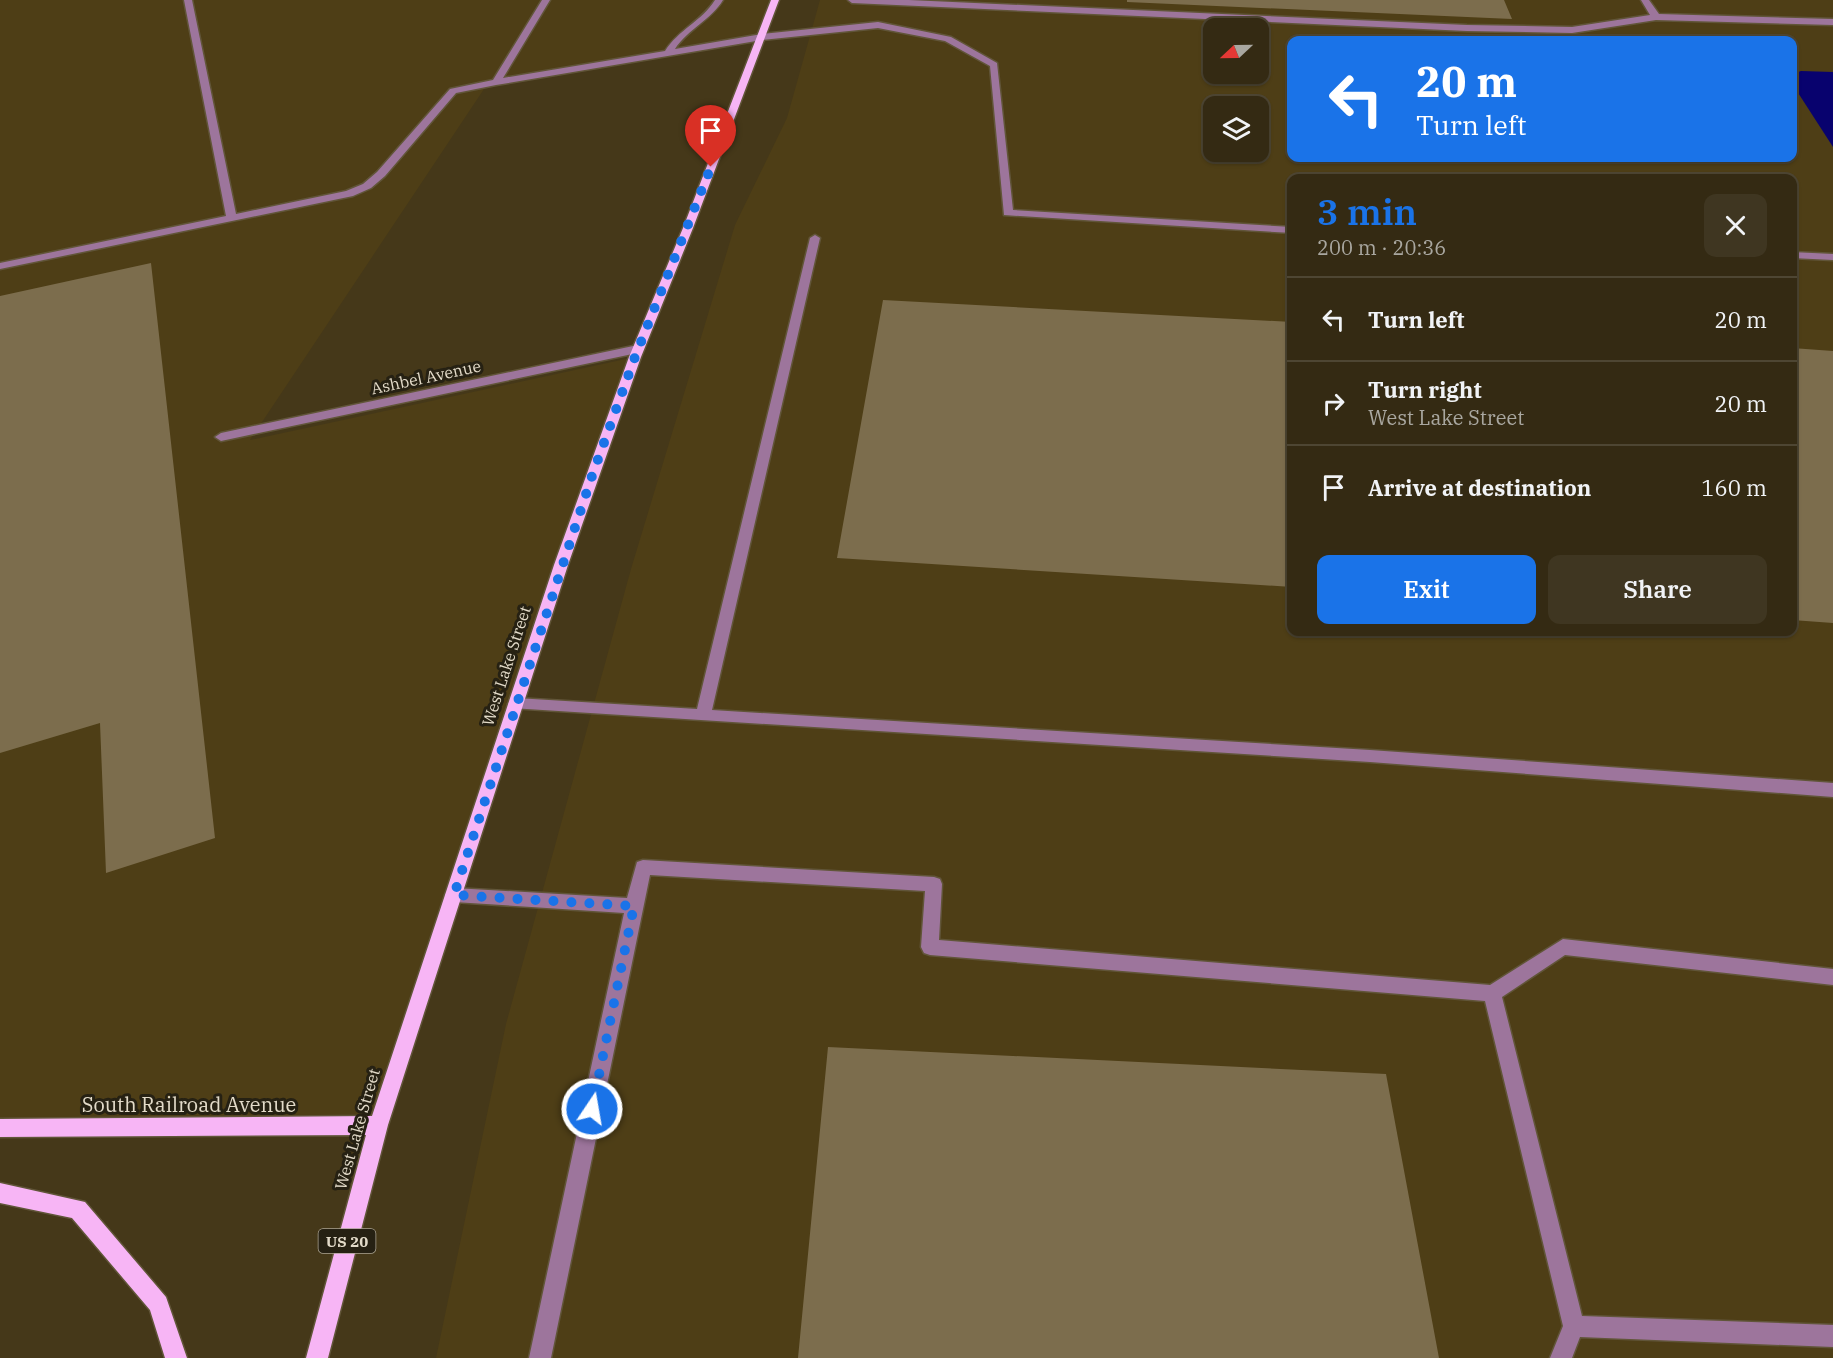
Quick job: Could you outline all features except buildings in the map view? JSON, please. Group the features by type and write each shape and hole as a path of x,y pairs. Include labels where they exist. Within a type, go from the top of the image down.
{"main road":[{"name":"West Lake Street","path":"316,1358 378,1125 561,565 638,349 688,228 775,0"},
{"name":"South Railroad Avenue","path":"0,1128 378,1125"},
{"path":"0,1193 78,1209 159,1305 176,1358"}],"street":[{"path":"188,0 231,218"},
{"path":"496,82 546,0"},
{"path":"669,52 677,39 713,10 719,0"},
{"path":"852,0 1467,28 1572,30 1656,17 1833,22"},
{"path":"1087,0 1087,11"},
{"path":"1645,0 1656,17"},
{"path":"0,266 349,194 368,186 393,161 453,91 762,37 878,25 948,39 994,65 1008,213 1287,230"},
{"path":"703,716 815,238"},
{"path":"1797,255 1833,257"},
{"name":"Ashbel Avenue","path":"221,437 638,349"},
{"path":"516,704 1382,757 1833,790"},
{"path":"540,1358 643,867 934,884 930,947 1492,993 1563,947 1833,977"},
{"path":"454,895 634,906"},
{"path":"1492,993 1574,1326 1561,1358"},
{"path":"1574,1326 1833,1336"}],"shaded area":[{"path":"0,0 776,0 762,37 488,83 250,440 635,357 378,1125 0,1128"},
{"path":"820,0 1833,0 1833,1358 436,1358 506,1024 631,569 735,225 787,118"},
{"path":"1797,72 1833,72 1833,147 1797,91"}],"route":[{"path":"592,1109 634,906 454,895 592,476 635,357 711,167"}]}
